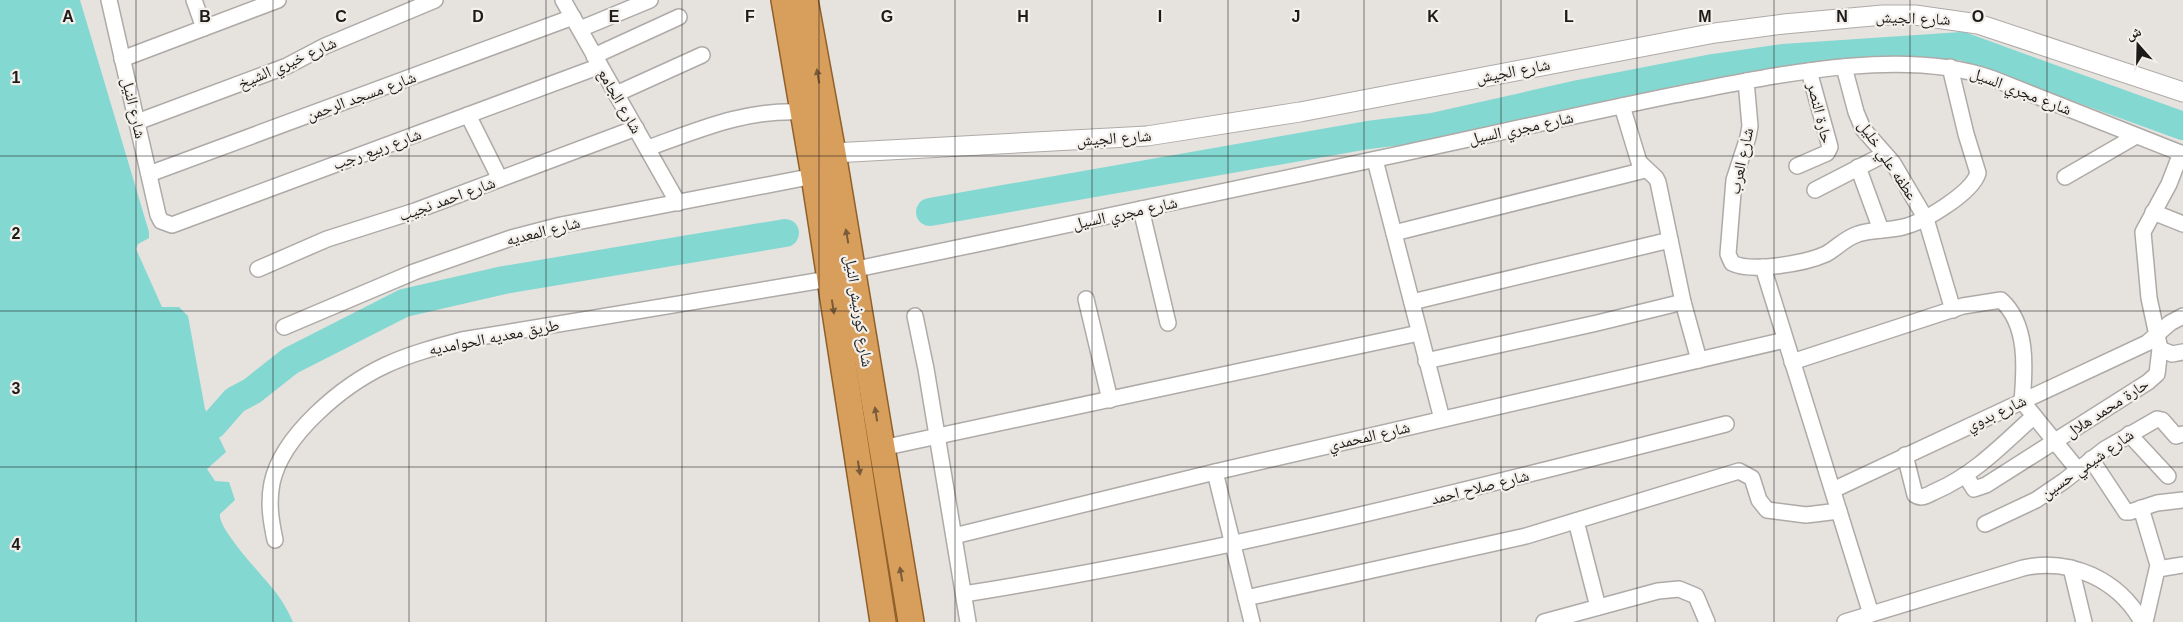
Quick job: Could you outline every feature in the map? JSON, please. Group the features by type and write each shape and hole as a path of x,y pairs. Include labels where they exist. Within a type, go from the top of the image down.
{"highway":[{"name":"شارع كورنيش النيل","path":"784,0 814,176 883,622"},
{"name":"شارع كورنيش النيل","path":"804,0 833,153 911,622"}],"street":[{"name":"شارع النيل","path":"109,0 158,215"},
{"path":"194,0 204,28"},
{"path":"122,59 278,0"},
{"name":"شارع خيري الشيخ","path":"137,122 287,66 325,46 435,0"},
{"name":"شارع مسجد الرحمن","path":"149,174 572,10 650,0"},
{"name":"شارع الجامع","path":"572,10 597,61 678,202"},
{"name":"شارع الجيش","path":"833,153 1147,136 1309,110 1715,33 1883,15 1947,18 1978,24 2183,92"},
{"name":"شارع ربيع رجب","path":"158,215 166,224 178,224 468,115 597,61 679,17"},
{"path":"616,94 702,55"},
{"name":"شارع مجري السيل","path":"852,270 1622,106 1746,81 1844,67 1950,67 1992,78 2182,154"},
{"name":"عطفه علي خليل","path":"1844,67 1859,120 1872,141 1885,154 1901,176 1926,219 1953,310"},
{"path":"1871,614 1763,267 1813,259 1831,251 1853,236 1901,228 1926,219 1971,186 1978,173 1961,117 1950,67"},
{"name":"حارة النصر","path":"1797,166 1827,153 1830,148 1809,71"},
{"name":"شارع العرب","path":"1746,81 1750,126 1734,180 1728,254 1732,263 1737,266 1763,267"},
{"path":"1622,106 1639,162 1645,170 1656,178 1682,302 1699,360"},
{"path":"648,148 742,116 783,111 803,112"},
{"path":"468,115 500,179"},
{"name":"شارع احمد نجيب","path":"258,269 327,239 408,214 636,128"},
{"path":"2066,177 2136,136"},
{"path":"1815,190 1885,154"},
{"name":"حارة محمد هلال","path":"1966,476 1972,488 1979,489 2056,442 2154,378 2159,369 2159,342 2148,298 2143,232 2169,184 2182,154"},
{"path":"1375,160 1442,419"},
{"path":"1858,167 1881,230"},
{"path":"1394,232 1645,170"},
{"name":"شارع المعديه","path":"284,327 414,272 511,238 561,225 814,176"},
{"path":"1141,209 1168,324"},
{"path":"2153,212 2183,224"},
{"path":"1412,302 1670,240"},
{"name":"طريق معديه الحوامديه","path":"275,540 270,512 272,483 281,456 318,413 350,386 384,366 422,350 462,340 829,279"},
{"path":"1086,299 1110,400"},
{"path":"1792,362 1953,310 1990,300 2001,300 2008,306 2015,319 2025,360 2022,401 2078,470"},
{"path":"1426,361 1598,323 1682,302"},
{"path":"915,316 968,622"},
{"name":"شارع بدوي","path":"1833,490 2147,343 2159,342 2170,323 2183,316"},
{"path":"882,448 1420,333"},
{"name":"شارع المحمدي","path":"954,536 1215,472 1785,340"},
{"path":"2159,342 2172,354 2183,352"},
{"path":"1905,455 1915,495 1918,497 1929,494 1966,476 2034,416"},
{"name":"شارع شيمي حسين","path":"1986,524 2036,500 2091,459 2129,434 2160,419 2176,436 2183,434"},
{"name":"شارع صلاح احمد","path":"964,594 1081,576 1233,545 1439,498 1726,424"},
{"path":"2129,434 2168,476"},
{"path":"2091,459 2125,511 2130,512 2157,503 2183,500"},
{"path":"1246,598 1517,538 1739,471 1752,478 1759,500 1767,510 1806,515 1839,511"},
{"path":"1215,472 1252,622"},
{"path":"2141,508 2158,569 2144,622"},
{"path":"1576,521 1598,607"},
{"path":"1845,622 2035,565 2050,564 2071,568 2104,580 2120,592 2134,607 2144,622"},
{"path":"2158,569 2183,565"},
{"path":"2071,568 2084,622"},
{"path":"1544,622 1658,591 1679,589 1696,596 1707,622"}],"water":[{"path":"0,0 80,0 149,232 149,238 138,244 136,249 162,307 179,307 188,316 205,409 226,452 207,469 215,481 229,482 235,500 220,514 221,521 242,552 279,596 293,622 0,622"}],"waterway":[{"path":"930,212 1368,135 1433,127 1579,94 1713,68 1783,58 1962,46 2183,126"},
{"path":"213,425 235,400 252,391 290,361 404,303 504,280 785,233"}]}
